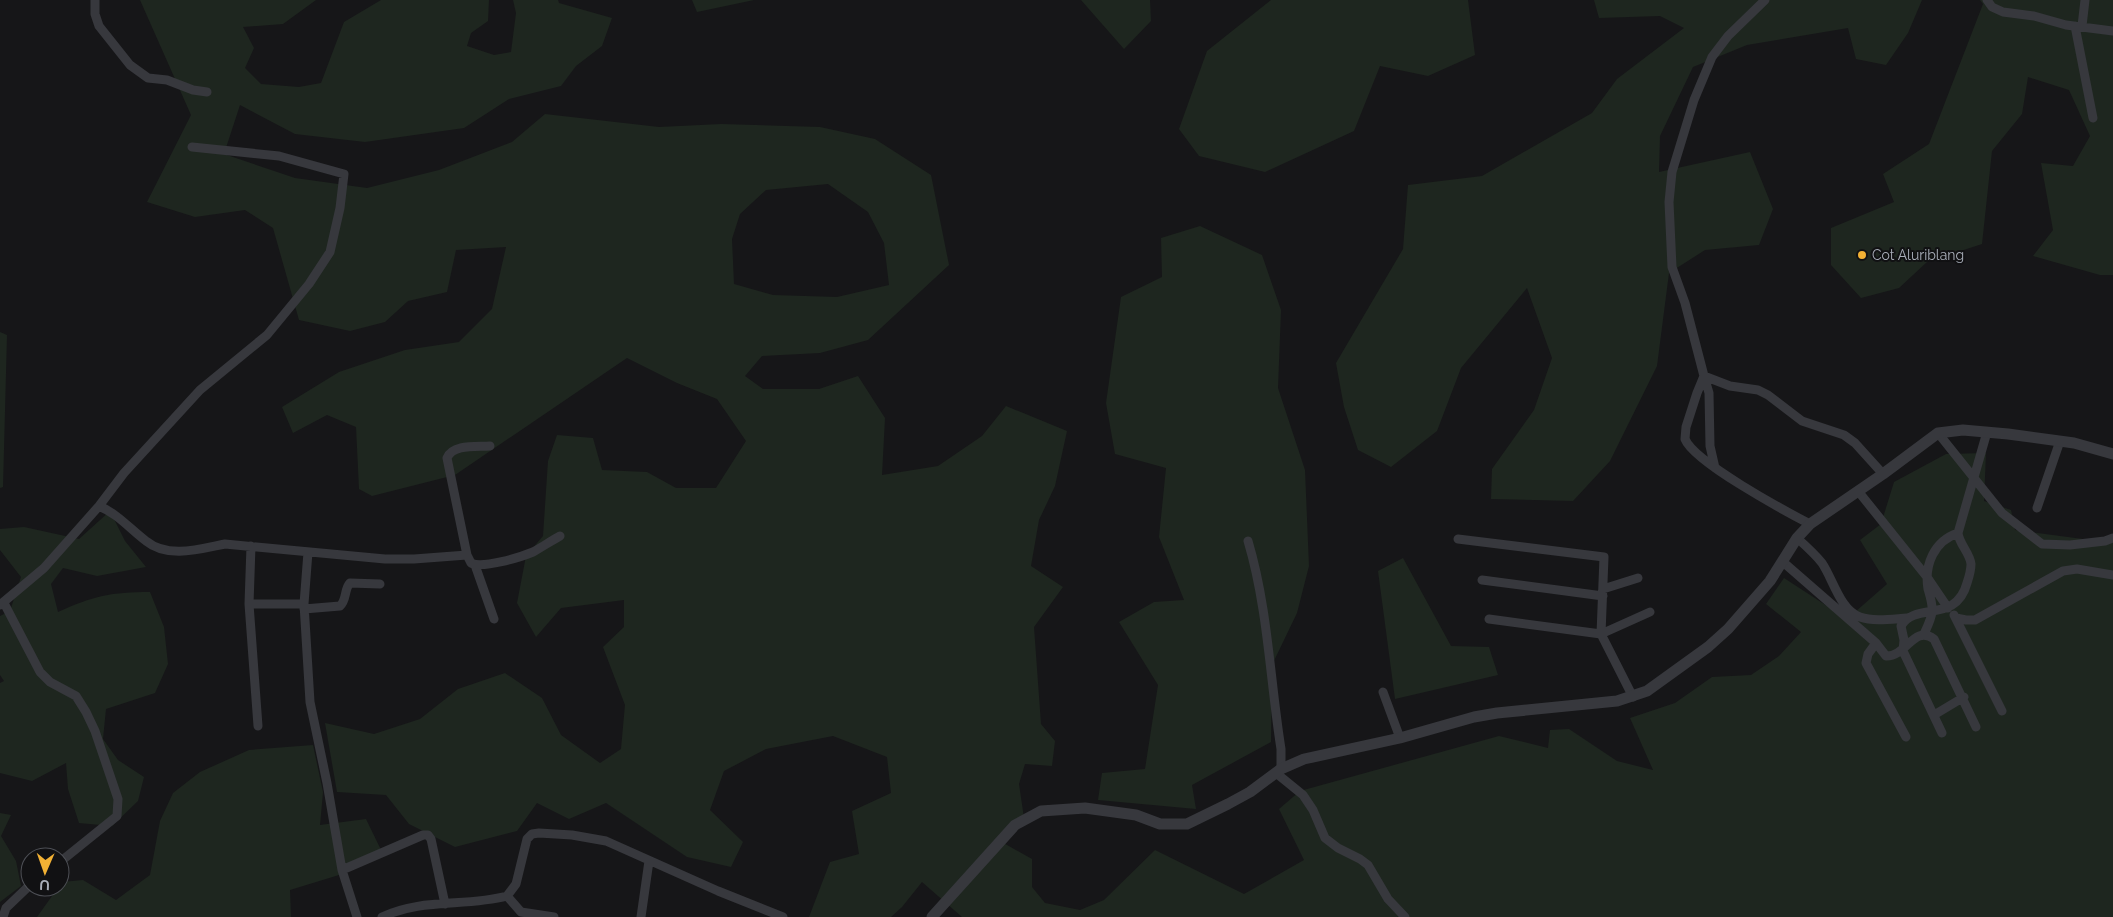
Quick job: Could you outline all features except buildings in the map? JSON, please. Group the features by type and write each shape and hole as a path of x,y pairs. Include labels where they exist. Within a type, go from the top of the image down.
{"street":[{"path":"95,0 96,20 112,45 130,65 148,78 167,80 193,90 207,92"},
{"path":"1716,468 1710,446 1709,393 1685,303 1672,266 1669,202 1670,180 1675,158 1708,63 1728,36 1766,0"},
{"path":"1987,0 1992,6 2003,12 2113,31"},
{"path":"2085,0 2079,26 2093,118"},
{"path":"70,854 117,816 118,799 95,731 86,712 76,696 50,682 40,672 2,604 44,568 99,506 124,473 200,390 267,335 308,284 330,252 340,208 344,174 279,156 192,147"},
{"path":"1704,376 1686,427 1685,439 1688,446 1716,468 1768,502 1810,524"},
{"path":"1704,376 1730,386 1758,390 1768,395 1802,421 1844,435 1883,474"},
{"path":"932,917 1015,825 1040,811 1085,808 1136,815 1160,824 1187,824 1228,804 1279,771 1304,760 1498,713 1597,704 1634,697 1648,691 1708,647 1728,629 1770,582 1797,538 1810,524 1883,474 1938,433 1964,430 1987,432 2060,441 2113,454"},
{"path":"1797,538 1822,564 1849,609 1859,616 1871,619 1907,618 1949,607 1962,597 1971,570 1971,562 1958,533 1968,492 1974,480 1987,432"},
{"path":"1938,433 1974,480 2002,512 2042,544 2070,546 2113,538"},
{"path":"2038,508 2060,441"},
{"path":"490,446 455,449 449,452 446,458 470,563 475,565 520,556 532,552 560,536"},
{"path":"1858,491 1949,607 2002,711"},
{"path":"99,506 119,517 147,542 168,552 225,544 393,559 467,555"},
{"path":"1924,634 1933,611 1927,577 1928,565 1932,554 1943,541 1958,533"},
{"path":"1458,539 1604,556 1601,634 1634,697"},
{"path":"1248,541 1261,599 1281,749 1279,771"},
{"path":"252,546 249,604 258,726"},
{"path":"308,552 304,606 310,702 327,783 342,870 357,917"},
{"path":"1783,562 1876,643 1886,656 1903,651 1913,639 1924,634 1931,636 1936,641 1964,697 1976,727"},
{"path":"475,565 494,619"},
{"path":"1956,618 1975,620 2069,569 2113,576"},
{"path":"1482,580 1603,593 1638,578"},
{"path":"249,604 340,606 344,602 347,586 350,583 380,584"},
{"path":"1489,619 1601,634 1650,612"},
{"path":"1907,618 1901,626 1904,640 1903,651 1942,733"},
{"path":"1876,643 1868,654 1866,663 1906,737"},
{"path":"1383,692 1400,738"},
{"path":"1934,715 1964,697"},
{"path":"1279,771 1303,795 1313,810 1325,838 1338,848 1368,865 1388,899 1405,917"},
{"path":"382,917 410,907 507,896 516,884 527,839 530,835 536,833 572,835 606,842 783,917"},
{"path":"342,870 423,834 428,835 432,838 445,904"},
{"path":"641,917 649,861"},
{"path":"3,917 6,908 20,895"},
{"path":"507,896 521,912 531,916 554,917"}],"shaded area":[{"path":"140,0 316,0 283,24 243,27 254,48 245,68 261,84 299,87 321,83 344,22 381,0 489,0 488,21 471,33 467,46 494,55 511,52 516,13 513,0 558,0 559,3 612,18 602,46 576,66 561,86 509,99 464,128 365,142 295,134 240,105 224,154 295,178 367,188 439,170 512,142 545,114 659,127 721,124 820,127 875,139 931,175 949,265 868,340 820,353 762,356 745,376 763,389 819,389 858,376 885,418 882,475 938,466 982,436 1006,406 1067,431 1055,486 1039,520 1031,566 1063,587 1034,627 1041,724 1055,741 1052,766 1025,764 1019,784 1024,818 1000,841 1032,859 1032,887 1045,903 1080,910 1104,900 1155,850 1244,894 1304,860 1279,809 1300,791 1499,736 1548,748 1550,730 1569,729 1617,761 1653,770 1630,718 1675,703 1712,677 1751,675 1779,656 1801,632 1766,604 1784,578 1847,619 1887,584 1860,540 1881,524 1894,482 1946,454 1986,453 1984,501 2011,510 2015,530 2113,543 2113,917 962,917 922,882 902,907 891,917 809,917 830,862 859,854 852,811 891,793 887,757 833,736 766,749 724,771 710,810 743,842 731,867 687,857 606,803 569,819 537,803 517,831 455,847 409,824 386,795 337,792 325,723 374,734 420,719 458,689 505,673 542,698 561,735 600,763 621,749 625,705 603,647 624,627 624,600 561,608 536,637 517,603 526,556 543,536 548,461 557,435 593,438 602,470 647,472 676,488 716,488 746,441 717,399 677,383 627,358 455,475 372,496 359,489 356,427 327,415 293,433 282,407 339,372 405,350 459,342 492,309 506,247 456,250 447,292 408,301 385,322 350,331 299,320 273,228 245,210 195,217 147,202 191,115","holes":["828,184 868,212 884,243 889,285 837,297 773,295 734,284 732,239 740,214 766,190"]},
{"path":"692,0 754,0 697,12"},
{"path":"1081,0 1150,0 1151,21 1124,49"},
{"path":"1271,0 1468,0 1475,55 1428,76 1380,66 1354,131 1265,172 1199,156 1179,129 1207,51"},
{"path":"1594,0 1922,0 1908,33 1886,65 1856,59 1848,28 1747,45 1693,67 1660,136 1659,172 1750,152 1773,209 1759,245 1705,250 1669,273 1657,366 1610,461 1573,501 1491,499 1492,469 1534,410 1552,358 1527,288 1461,368 1437,431 1391,467 1358,450 1344,407 1336,363 1403,249 1408,185 1482,176 1592,113 1617,79 1684,28 1660,16 1599,18"},
{"path":"1980,0 2113,0 2113,275 2100,275 2033,256 2053,230 2041,163 2073,166 2090,136 2069,90 2028,77 2022,114 1992,151 1982,244 1927,262 1899,288 1861,298 1831,265 1831,228 1894,202 1883,174 1929,144 1983,4"},
{"path":"1200,226 1262,255 1281,310 1278,388 1305,470 1309,566 1297,613 1272,665 1271,742 1192,785 1196,809 1098,800 1102,773 1145,769 1158,685 1119,622 1154,602 1184,600 1159,537 1166,468 1115,454 1106,403 1121,297 1162,277 1161,238"},
{"path":"0,332 7,335 3,487 0,488"},
{"path":"110,511 125,541 146,567 97,576 63,568 51,584 58,612 102,596 150,592 164,627 168,664 155,693 106,709 103,739 118,760 144,777 138,801 112,826 79,823 68,789 66,763 32,781 0,773 0,683 4,681 0,675 0,616 10,611 21,577 0,550 0,529 24,527 79,539"},
{"path":"1403,558 1451,646 1489,647 1498,675 1395,699 1378,571"},
{"path":"313,745 323,792 320,825 366,819 383,854 339,875 290,890 291,917 37,917 51,897 70,897 70,881 83,880 116,900 150,875 160,821 173,793 200,772 249,750"},
{"path":"0,813 11,815 1,836 16,861 20,887 0,902"}],"place":[{"name":"Cot Aluriblang","path":"1862,255"}]}
